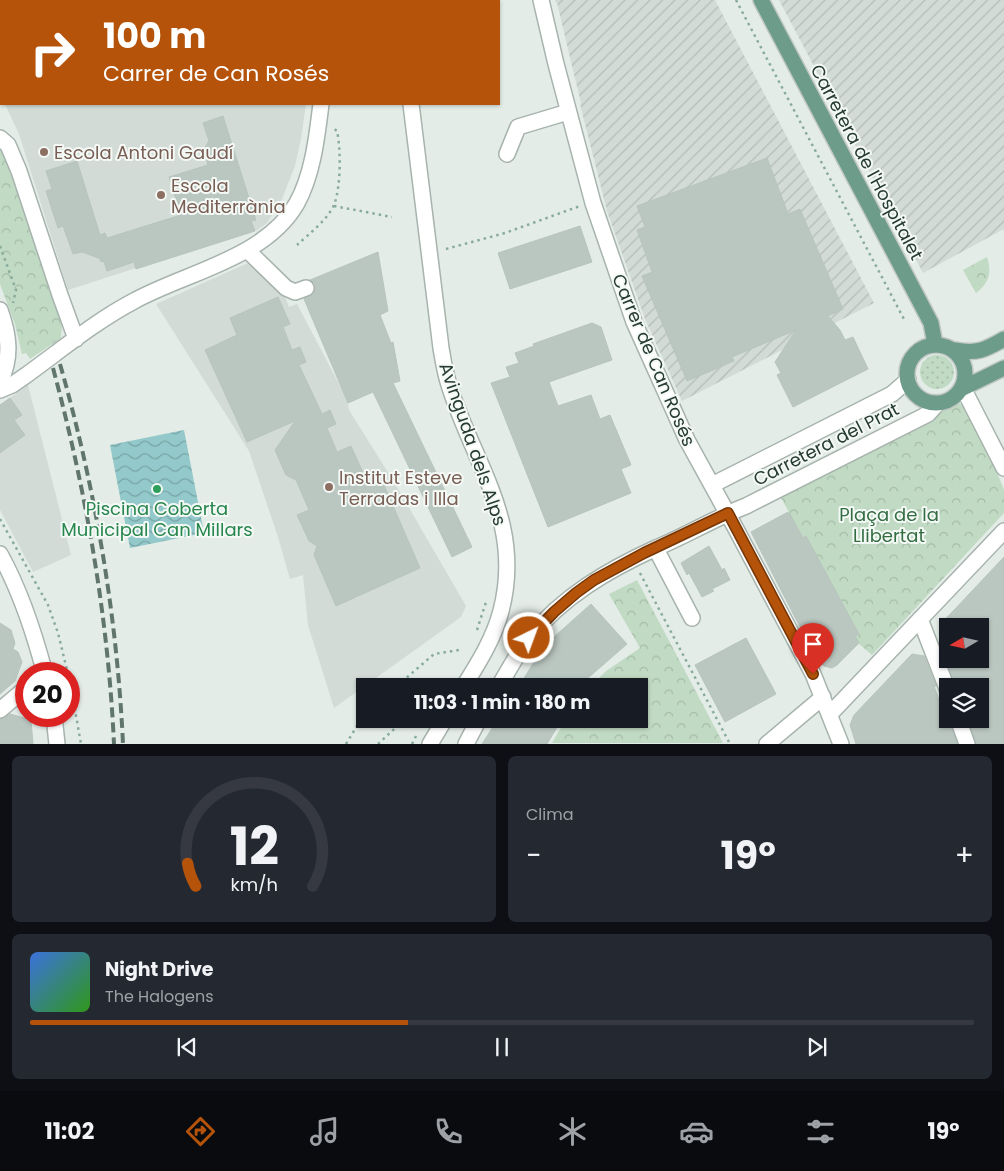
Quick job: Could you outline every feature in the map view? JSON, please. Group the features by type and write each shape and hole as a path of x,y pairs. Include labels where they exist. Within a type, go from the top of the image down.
{"main road":[{"name":"Carretera de l'Hospitalet","path":"761,0 931,323 935,344"},
{"path":"954,350 967,352 985,350 1004,339"},
{"path":"963,388 966,369 960,356 954,350 935,344 923,347 914,354 907,371 908,380 916,396 929,403 938,403 953,398 963,388 1004,368"}],"street":[{"name":"Carrer de Can Rosés","path":"541,0 568,112 593,203 634,322 686,440 728,513 813,674 841,744"},
{"path":"0,390 26,376 116,311 136,300 247,250 270,236 280,226 297,202 304,187 322,105"},
{"name":"Avinguda dels Alps","path":"411,105 446,376 500,513 507,548 506,580 500,612 487,646 469,678"},
{"path":"507,154 518,126 568,112"},
{"path":"4,141 27,193 76,339"},
{"path":"247,250 286,288 295,292 306,288"},
{"path":"0,310 9,340 9,354 0,382"},
{"name":"Carretera del Prat","path":"712,486 892,394 908,380"},
{"path":"963,388 1004,468"},
{"name":"Carretera del Prat","path":"504,678 529,638 542,624 576,593 610,570 746,506 928,414 938,403"},
{"path":"830,714 1004,531"},
{"path":"656,549 692,618"},
{"path":"0,554 22,598 42,662"},
{"path":"920,619 943,678"},
{"path":"0,710 15,697"},
{"path":"767,744 823,697"},
{"path":"55,727 57,744"},
{"path":"430,744 440,728"},
{"path":"466,744 475,728"},
{"path":"961,728 967,744"}],"path":[{"path":"736,0 905,321"},
{"path":"297,245 320,224 334,206 339,176 339,147 337,131 330,127"},
{"path":"334,206 392,217"},
{"path":"446,250 505,233 581,206"},
{"path":"0,519 50,610 64,662"},
{"path":"640,573 730,744"},
{"path":"476,632 486,600"},
{"path":"406,678 434,654 459,650"},
{"path":"78,727 81,744"},
{"path":"346,744 356,728"},
{"path":"378,744 395,728"}],"shaded area":[{"path":"555,0 715,0 874,303 682,401 645,319 607,211"},
{"path":"779,0 1004,0 1004,229 923,273"},
{"name":"Escola Mediterrània","path":"5,105 306,105 295,166 282,199 267,223 256,231 254,230 68,290 19,134"},
{"name":"Institut Esteve Terradas i Illa","path":"248,263 283,292 289,307 297,304 347,399 349,410 394,482 466,606 461,617 376,678 356,678 356,692 334,708 308,625 303,575 290,579 249,451 156,304"},
{"path":"28,385 71,555 33,572 0,510 0,405"}],"green space":[{"path":"0,143 62,319 60,320 62,324 61,338 30,359 26,353 22,354 15,324 0,284"},
{"path":"987,257 989,273 987,281 976,293 963,270"},
{"path":"937,355 944,356 949,360 953,365 953,379 949,384 944,388 937,389 930,388 925,384 921,379 920,372 921,365 925,360 930,356"},
{"name":"Plaça de la Llibertat","path":"957,403 964,405 994,465 1004,490 1004,513 872,655 859,644 855,636 859,634 806,536 803,538 779,494"},
{"path":"637,580 723,743 552,743 561,728 648,728 648,678 599,678 606,671 640,648 609,594"}],"water":[{"name":"Piscina Coberta Municipal Can Millars","path":"184,430 204,533 130,548 110,445"}],"building":[{"path":"223,116 256,220 251,221 255,231 136,269 134,262 107,271 104,262 100,261 101,259 82,252 73,254 63,226 58,228 46,191 52,189 46,171 77,161 100,235 105,233 107,238 181,215 169,177 208,165 204,149 209,141 203,123"},
{"path":"767,158 788,214 800,209 843,309 828,316 840,330 845,340 853,337 868,369 793,407 777,375 781,373 775,362 796,330 732,357 734,361 687,381 642,276 652,272 637,230 645,227 637,206"},
{"path":"580,226 592,262 510,289 498,253"},
{"path":"378,252 388,311 380,315 391,343 393,342 400,381 393,383 472,547 452,557 373,392 348,403 304,299 313,294 315,290 315,284 310,280"},
{"path":"278,297 290,324 283,327 292,350 300,347 306,362 299,365 322,414 330,410 336,424 327,428 337,452 351,446 368,484 381,478 420,568 336,606 314,555 317,546 309,541 297,515 309,510 296,480 286,475 275,450 295,421 247,442 205,350 237,335 230,318"},
{"path":"592,323 601,327 612,360 549,382 558,406 591,395 600,419 610,415 631,465 621,469 631,493 548,527 491,383 510,377 506,367 519,363 515,353 534,346 533,344"},
{"path":"10,398 22,415 14,420 25,435 0,453 0,405"},
{"path":"788,512 803,538 806,536 859,634 855,636 859,643 832,668 824,666 816,658 751,532"},
{"path":"709,546 722,570 724,568 730,580 712,589 714,591 702,597 689,573 687,575 681,563"},
{"path":"1004,557 1004,744 976,744 971,728 989,728 989,678 953,678 949,668 989,668 989,618 947,618"},
{"path":"591,604 627,644 588,678 524,678 545,645"},
{"path":"0,623 11,630 15,643 13,649 18,652 22,662 15,662 15,681 0,694"},
{"path":"746,638 776,694 725,722 695,665"},
{"path":"912,654 924,656 936,686 934,686 939,700 939,728 952,728 957,744 856,744 850,725 854,715"},
{"path":"10,714 15,715 15,727 32,727 33,744 0,744 0,719"},
{"path":"492,728 557,728 547,744 482,744"}],"railway":[{"path":"60,364 73,410 94,504 110,600 116,648 123,744"},
{"path":"53,368 76,461 94,554 107,649 114,744"}],"place":[{"name":"Escola Antoni Gaudí","path":"44,152"},
{"name":"Escola Mediterrània","path":"161,195"},
{"name":"Institut Esteve Terradas i Illa","path":"329,487"},
{"name":"Piscina Coberta Municipal Can Millars","path":"157,489"}],"route":[{"path":"529,638 554,612 594,580 610,570 728,513 813,674"}]}
